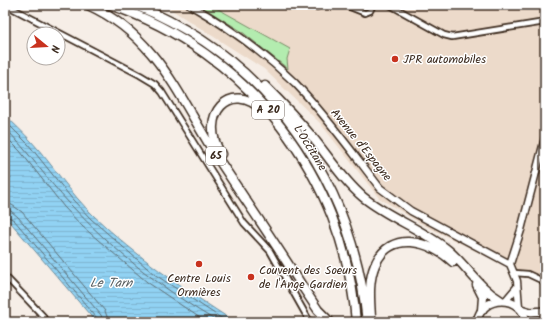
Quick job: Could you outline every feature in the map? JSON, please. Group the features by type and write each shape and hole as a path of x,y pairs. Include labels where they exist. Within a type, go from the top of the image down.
{"highway":[{"name":"65","path":"88,5 120,22 142,41 160,62 217,157 318,310 330,322"},
{"name":"L'Occitane","path":"110,5 141,17 184,40 236,78 255,95 286,131 312,173 330,210 339,234 350,281 355,320"},
{"name":"L'Occitane","path":"135,5 176,24 232,62 256,84 296,130 315,158 331,189 345,222 355,254 367,322"},
{"path":"232,62 263,84 298,120 339,172 362,196 388,214 440,243 460,260 487,290 503,300"},
{"name":"65","path":"312,173 264,112 254,103 240,99 232,100 225,102 218,108 214,115 212,128 219,150 310,290 337,322"},
{"path":"372,322 371,279 375,265 381,255 393,245 405,242 420,242 429,245 448,257 479,288 483,297 482,310"}],"main road":[{"path":"477,321 482,310 490,303 503,300 531,312 545,311"},
{"path":"520,308 526,322"},
{"path":"534,322 545,318"}],"street":[{"path":"6,5 155,84 162,92 244,223 270,251 310,322"},
{"name":"Avenue d'Espagne","path":"190,5 214,19 247,43 294,83 331,124 380,188 387,194 411,211 510,264"},
{"path":"314,5 317,7 319,5"},
{"path":"346,5 365,13 370,11 373,5"},
{"path":"390,5 444,35 452,37 545,22"},
{"path":"520,308 515,273 510,264 521,230 545,138"},
{"path":"515,273 528,274 545,282"},
{"path":"5,276 43,316 45,322"},
{"path":"503,300 517,287"}],"shaded area":[{"path":"164,5 545,5 545,286 420,223 379,198 320,123 264,69"}],"green space":[{"path":"199,5 211,5 290,49 287,59 288,69 241,31"}],"water":[{"name":"Le Tarn","path":"5,115 39,150 85,207 110,231 144,259 198,298 235,322 96,322 11,223 5,218"}],"place":[{"name":"JPR automobiles","path":"395,59"},
{"name":"Centre Louis Ormières","path":"199,264"},
{"name":"Couvent des Soeurs de l'Ange Gardien","path":"251,277"}]}
